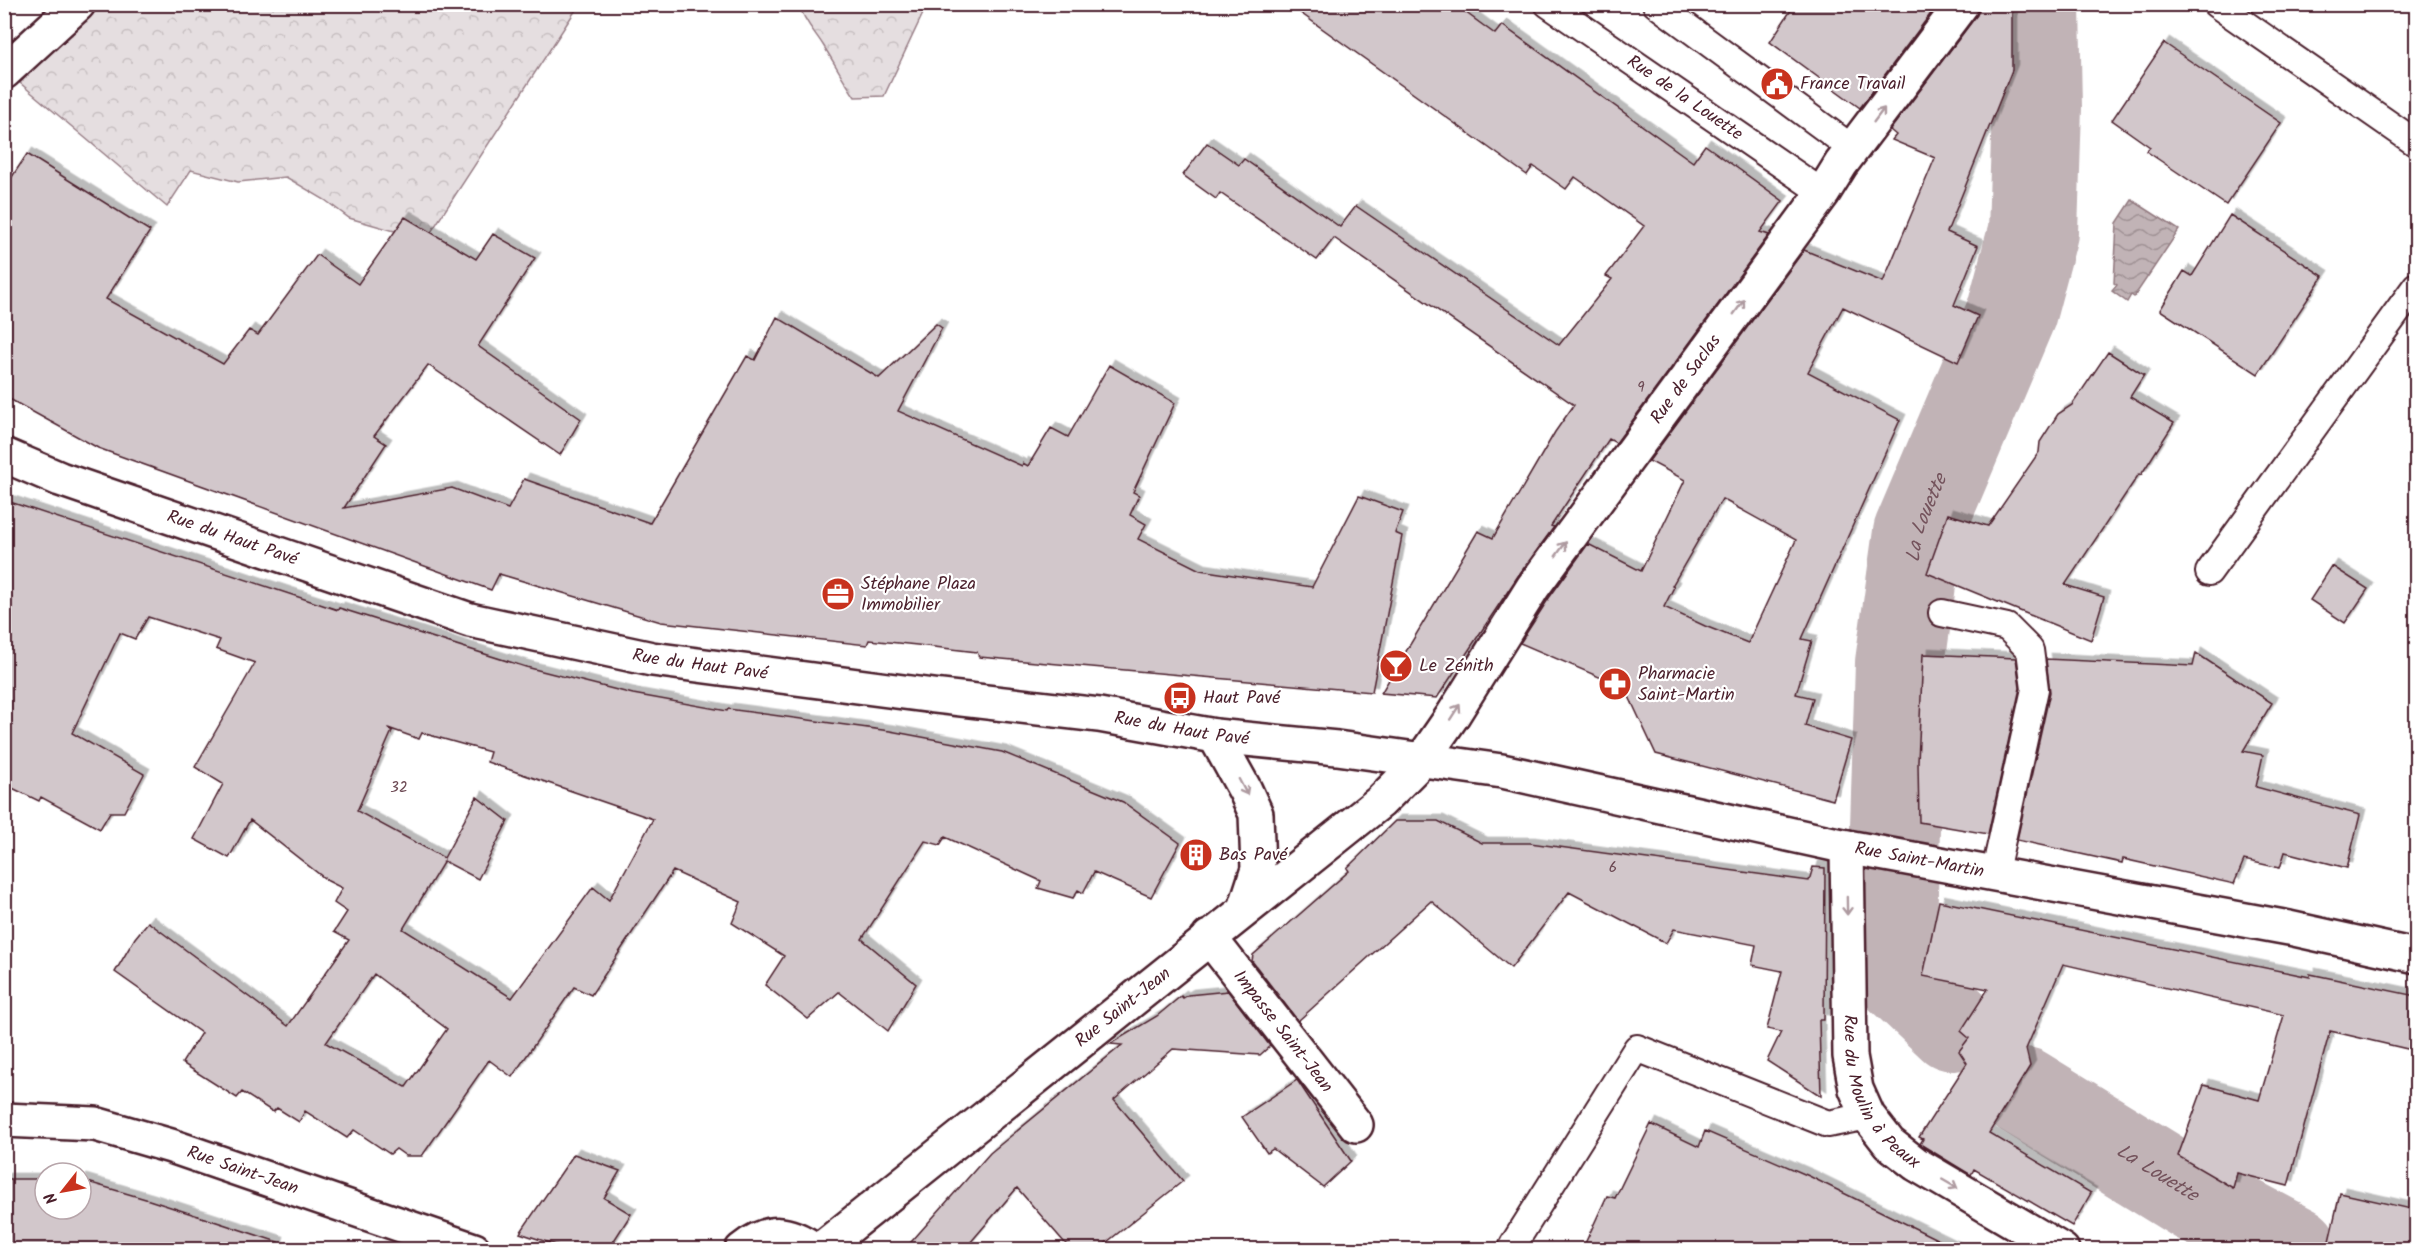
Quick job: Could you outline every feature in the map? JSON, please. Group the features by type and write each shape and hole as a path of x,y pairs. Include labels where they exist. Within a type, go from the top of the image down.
{"street":[{"path":"4,72 78,4"},
{"name":"Rue de Saclas","path":"1422,760 1533,587 1853,149 1962,4"},
{"name":"Rue du Haut Pavé","path":"4,455 60,479 470,620 652,659 1099,715 1215,736 1337,748 1422,760"},
{"path":"1215,736 1245,789 1256,814 1258,869 1245,909"},
{"name":"Rue Saint-Martin","path":"1422,760 1502,771 1931,864 2289,928 2416,956"},
{"name":"Rue Saint-Jean","path":"820,1250 1380,802 1422,760"},
{"name":"Rue du Moulin à Peaux","path":"1852,848 1850,1056 1856,1089 1868,1116 1889,1143 1916,1164 2062,1250"},
{"name":"Impasse Saint-Jean","path":"1209,937 1356,1125"},
{"name":"Rue Saint-Jean","path":"11,1116 95,1124 171,1146 474,1250"},
{"path":"742,1250 759,1238 778,1234 796,1237 815,1250"}],"lane":[{"name":"Rue de la Louette","path":"1548,4 1823,193"},
{"path":"1656,4 1853,149"},
{"path":"2216,4 2416,143"},
{"path":"2209,572 2416,286"},
{"path":"1942,613 2007,627 2030,650 2035,689 1994,876"},
{"path":"1513,1245 1637,1048 1828,1124 1868,1116"}],"green space":[{"path":"799,4 927,5 884,96 855,97 806,21"},
{"path":"65,5 579,5 426,240 349,218 325,200 286,177 238,182 191,170 167,207 20,83 79,22"}],"water":[{"path":"2132,200 2179,230 2134,297 2131,295 2127,302 2112,291 2117,285 2114,283 2117,223"}],"building":[{"path":"1288,4 1454,4 1495,34 1502,25 1693,162 1705,145 1783,201 1760,232 1769,235 1616,443 1609,439 1551,526 1554,527 1518,576 1437,698 1381,693 1478,531 1493,538 1555,432 1574,405 1334,238 1317,260 1220,193 1216,199 1183,175 1207,143 1239,165 1244,159 1340,227 1356,206 1559,345 1612,279 1606,276 1644,226 1575,177 1566,189 1533,166 1527,175"},
{"path":"1795,4 1938,4 1860,108 1770,42"},
{"path":"1980,4 2012,4 2012,70 1947,232 1978,246 1954,305 1978,316 1958,362 1843,307 1808,372 1900,420 1802,639 1812,641 1796,694 1813,698 1805,726 1851,740 1833,800 1656,754 1625,688 1520,643 1588,544 1641,571 1685,480 1649,461 1804,250 1883,282 1935,158 1892,140 1896,135 1890,130 1977,15","holes":["1722,499 1796,540 1748,643 1664,607 1674,587 1672,586"]},
{"path":"2164,43 2281,123 2226,205 2146,151 2150,147 2112,120"},
{"path":"27,154 150,231 106,299 223,364 249,330 258,335 317,255 358,284 405,217 476,259 493,234 535,258 478,346 581,419 560,455 428,365 374,436 386,444 344,508 452,488 508,509 524,479 650,523 747,356 755,360 777,317 879,378 936,324 942,328 898,411 1022,466 1023,463 1028,466 1051,428 1068,437 1109,365 1175,403 1133,492 1139,495 1130,515 1146,524 1138,539 1200,570 1312,587 1359,496 1403,512 1395,533 1402,536 1372,692 979,657 977,652 917,645 869,640 867,645 661,622 499,574 491,590 98,448 4,396 4,189"},
{"path":"2230,215 2323,276 2258,374 2160,310 2184,271 2192,276"},
{"path":"2108,352 2144,375 2130,397 2174,423 2065,585 2104,597 2091,640 1927,573 1948,514 1988,526 2039,452 2040,442 2058,414 2072,405"},
{"path":"4,500 338,610 339,608 526,667 633,694 727,711 728,709 890,731 1002,752 1123,802 1180,843 1151,897 1094,872 1083,893 1078,890 1073,898 1038,888 1041,881 945,837 940,845 925,841 862,939 916,984 888,1031 839,992 808,1019 765,985 784,956 732,923 741,902 673,871 591,995 574,987 512,1077 489,1060 422,1156 406,1156 396,1149 390,1154 354,1130 347,1138 305,1111 299,1122 277,1108 273,1112 242,1092 237,1098 182,1063 201,1033 115,972 135,938 148,922 288,1026 349,940 334,932 347,912 334,903 342,888 328,881 250,820 229,858 194,839 223,784 195,767 255,663 216,649 220,640 148,617 135,639 120,633 72,733 144,774 124,812 110,812 100,829 41,797 39,801 4,784","holes":["388,728 419,739 422,733 490,752 487,762 653,819 609,900 593,887 512,998 403,929 444,861 478,879 508,821 477,797 444,858 357,811 392,731","374,974 447,1029 406,1087 326,1043"]},
{"path":"2332,566 2368,589 2345,623 2310,600"},
{"path":"2196,653 2272,703 2243,751 2263,755 2256,787 2360,815 2347,868 2285,852 2280,868 2244,860 2234,884 2123,859 2122,863 2017,840 2050,692 2046,659 2193,666"},
{"path":"1923,654 2016,658 2020,688 1988,834 1919,822 1918,762"},
{"path":"1395,821 1438,821 1482,843 1530,843 1809,881 1813,867 1825,868 1824,1020 1819,1020 1821,1096 1767,1061 1781,1032 1767,1029 1782,971 1752,965 1756,945 1674,929 1666,943 1569,892 1511,968 1431,901 1298,1021 1252,961 1253,955 1349,871 1347,868"},
{"path":"1939,901 2310,977 2310,974 2416,996 2416,1051 2330,1031 2288,1186 2237,1173 2233,1188 2178,1156 2204,1085 2259,1100 2284,1015 2063,964 2026,1049 2030,1066 1989,1133 2091,1193 2072,1226 1974,1169 1971,1175 1920,1144 1923,1139 1919,1137 1967,1063 1959,1051 1969,1038 1961,1031 1988,989 1923,976"},
{"path":"1228,991 1270,1046 1260,1055 1173,1049 1114,1100 1183,1181 1097,1250 1071,1250 1017,1188 964,1250 904,1250 990,1153 1122,1045 1110,1044 1157,1016 1181,996 1183,998 1188,995"},
{"path":"1297,1080 1351,1161 1323,1187 1273,1149 1267,1153 1242,1117"},
{"path":"1651,1124 1699,1147 1705,1131 1809,1176 1959,1250 1582,1250 1607,1196 1615,1198"},
{"path":"574,1154 620,1171 604,1198 631,1214 608,1250 571,1250 520,1233"},
{"path":"4,1179 33,1179 33,1221 93,1221 93,1184 278,1242 276,1250 4,1250"},
{"path":"2340,1193 2416,1210 2416,1250 2327,1250"}],"waterway":[{"name":"La Louette","path":"1953,1026 1901,977 1891,959 1900,663 1918,533 2012,311 2033,232 2037,107 2035,4"},
{"name":"La Louette","path":"2024,1092 2196,1198 2294,1250"}],"place":[{"name":"France Travail","path":"1777,84"},
{"name":"Stéphane Plaza Immobilier","path":"838,594"},
{"name":"Le Zénith","path":"1396,666"},
{"name":"Pharmacie Saint-Martin","path":"1615,684"},
{"name":"Haut Pavé","path":"1180,698"},
{"name":"Bas Pavé","path":"1196,855"}]}
